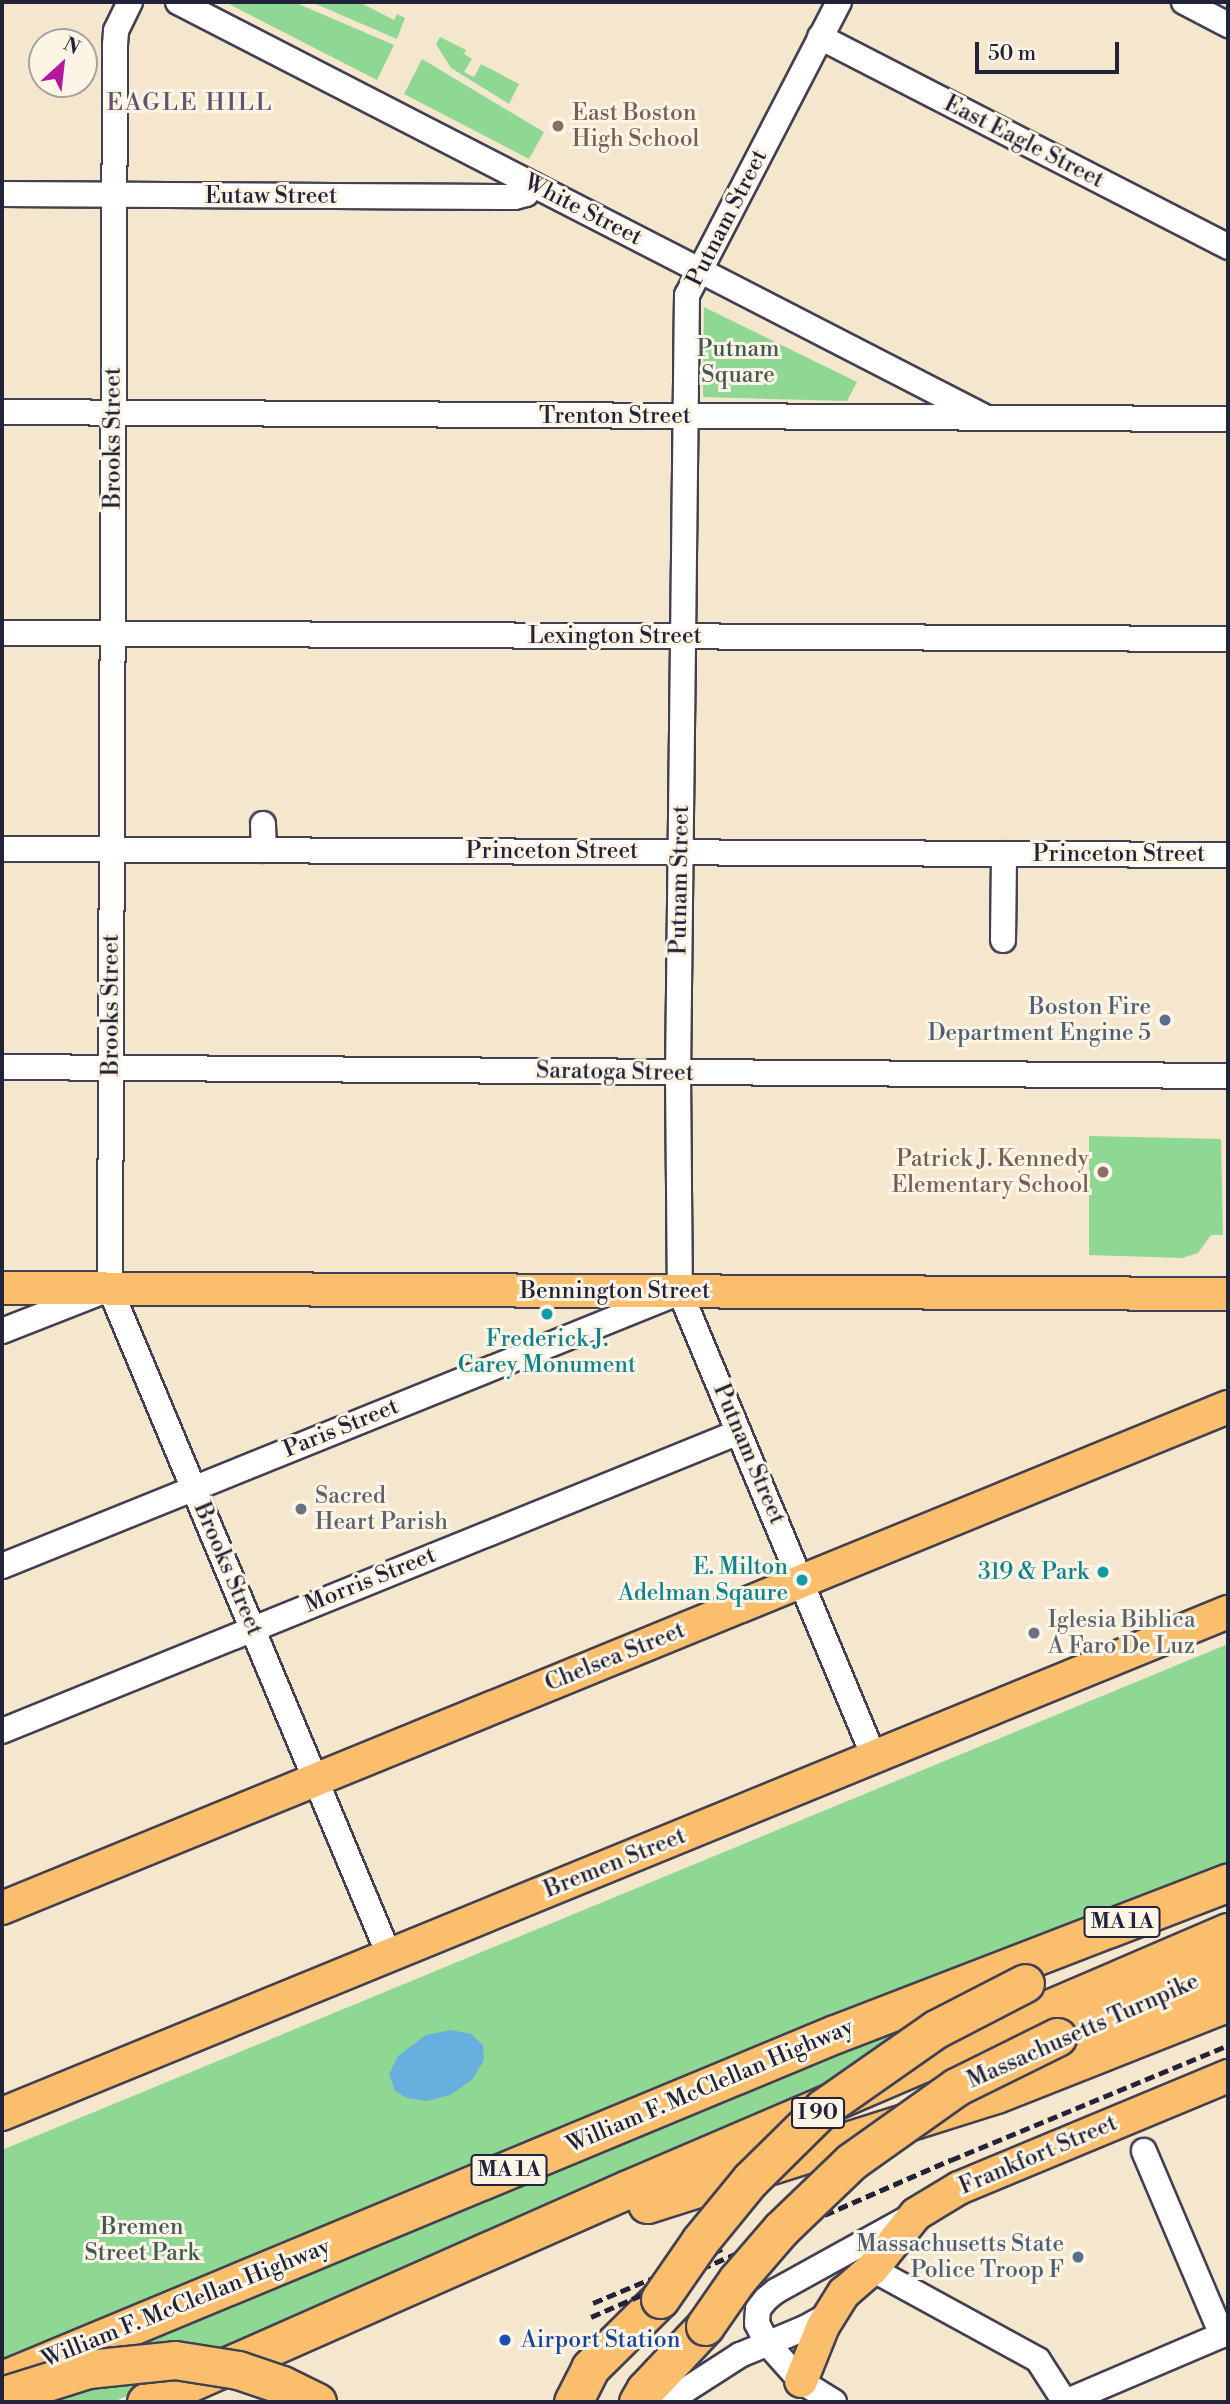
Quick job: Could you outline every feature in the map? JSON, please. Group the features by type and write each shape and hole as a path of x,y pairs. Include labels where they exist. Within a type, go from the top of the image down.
{"highway":[{"name":"I 90","path":"599,2402 660,2299 700,2241 750,2180 823,2108 1020,1973 1228,1883"},
{"name":"MA 1A","path":"146,2402 960,2045 1228,1932"},
{"name":"Massachusetts Turnpike","path":"659,2402 705,2326 737,2280 781,2229 852,2161 956,2087 1057,2038 1228,1967"},
{"name":"William F. McClellan Highway","path":"2,2380 835,2034 1020,1973"},
{"path":"366,2305 422,2289 632,2208 987,2097 1228,2002"},
{"path":"573,2402 590,2368 660,2299"},
{"path":"638,2402 645,2390 705,2326"},
{"path":"2,2396 88,2369 175,2360 210,2363 245,2372 317,2402"}],"main road":[{"name":"Bennington Street","path":"2,1288 1228,1294"},
{"name":"Chelsea Street","path":"2,1908 1228,1406"},
{"name":"Bremen Street","path":"2,2114 1228,1612"},
{"name":"Frankfort Street","path":"794,2392 813,2348 844,2293 872,2269 916,2214 970,2183 1228,2076"},
{"name":"Frankfort Street","path":"794,2392 840,2337 868,2288 872,2269"}],"street":[{"name":"Brooks Street","path":"130,2 115,38 110,1289 254,1627 314,1780 389,1955"},
{"name":"White Street","path":"178,2 988,419"},
{"name":"Putnam Street","path":"839,2 687,295 678,1073 680,1292 803,1580 874,1757"},
{"path":"1184,2 1228,25"},
{"name":"East Eagle Street","path":"820,37 1228,247"},
{"name":"Eutaw Street","path":"2,194 515,197 526,194 534,185"},
{"name":"Trenton Street","path":"2,412 1228,419"},
{"name":"Lexington Street","path":"2,633 1228,639"},
{"path":"263,824 264,850"},
{"name":"Princeton Street","path":"2,849 264,850 384,839 452,847 681,852 1228,855"},
{"path":"1003,940 1004,854"},
{"name":"Saratoga Street","path":"2,1067 1228,1076"},
{"path":"2,1331 110,1289"},
{"name":"Paris Street","path":"2,1566 680,1292"},
{"name":"Morris Street","path":"2,1731 739,1432"},
{"path":"872,2269 1038,2360 1065,2402 1093,2397 1222,2335 1144,2151"},
{"path":"834,2402 794,2392 757,2323 758,2309 766,2299 916,2214"},
{"path":"667,2402 740,2355 805,2329 832,2313"}],"green space":[{"path":"225,2 294,2 394,45 377,80"},
{"path":"311,2 359,2 394,20 397,14 405,18 397,39"},
{"path":"440,37 466,50 464,54 472,59 464,72 474,77 481,64 519,84 509,104 451,68 436,44"},
{"path":"422,59 544,132 529,159 404,94"},
{"name":"Putnam Square","path":"704,307 857,382 847,401 703,397"},
{"path":"1089,1136 1221,1139 1223,1235 1211,1235 1198,1253 1182,1258 1089,1255"},
{"name":"Bremen Street Park","path":"1228,1644 1228,1868 1014,1956 1032,2002 113,2402 2,2402 2,2150"}],"water":[{"path":"451,2030 471,2034 483,2045 484,2060 472,2080 450,2095 427,2101 407,2098 395,2091 389,2074 398,2056 426,2035"}],"railway":[{"path":"591,2317 951,2160 1228,2045"},
{"path":"593,2303 722,2249"}],"place":[{"name":"East Boston High School","path":"558,126"},
{"name":"Boston Fire Department Engine 5","path":"1165,1020"},
{"name":"Patrick J. Kennedy Elementary School","path":"1103,1172"},
{"name":"Frederick J. Carey Monument","path":"547,1314"},
{"name":"Sacred Heart Parish","path":"301,1509"},
{"name":"319 & Park","path":"1103,1572"},
{"name":"E. Milton Adelman Sqaure","path":"802,1580"},
{"name":"Iglesia Biblica A Faro De Luz","path":"1034,1633"},
{"name":"Massachusetts State Police Troop F","path":"1078,2257"},
{"name":"Airport Station","path":"505,2340"}],"district":[{"name":"EAGLE HILL","path":"190,104"}]}
